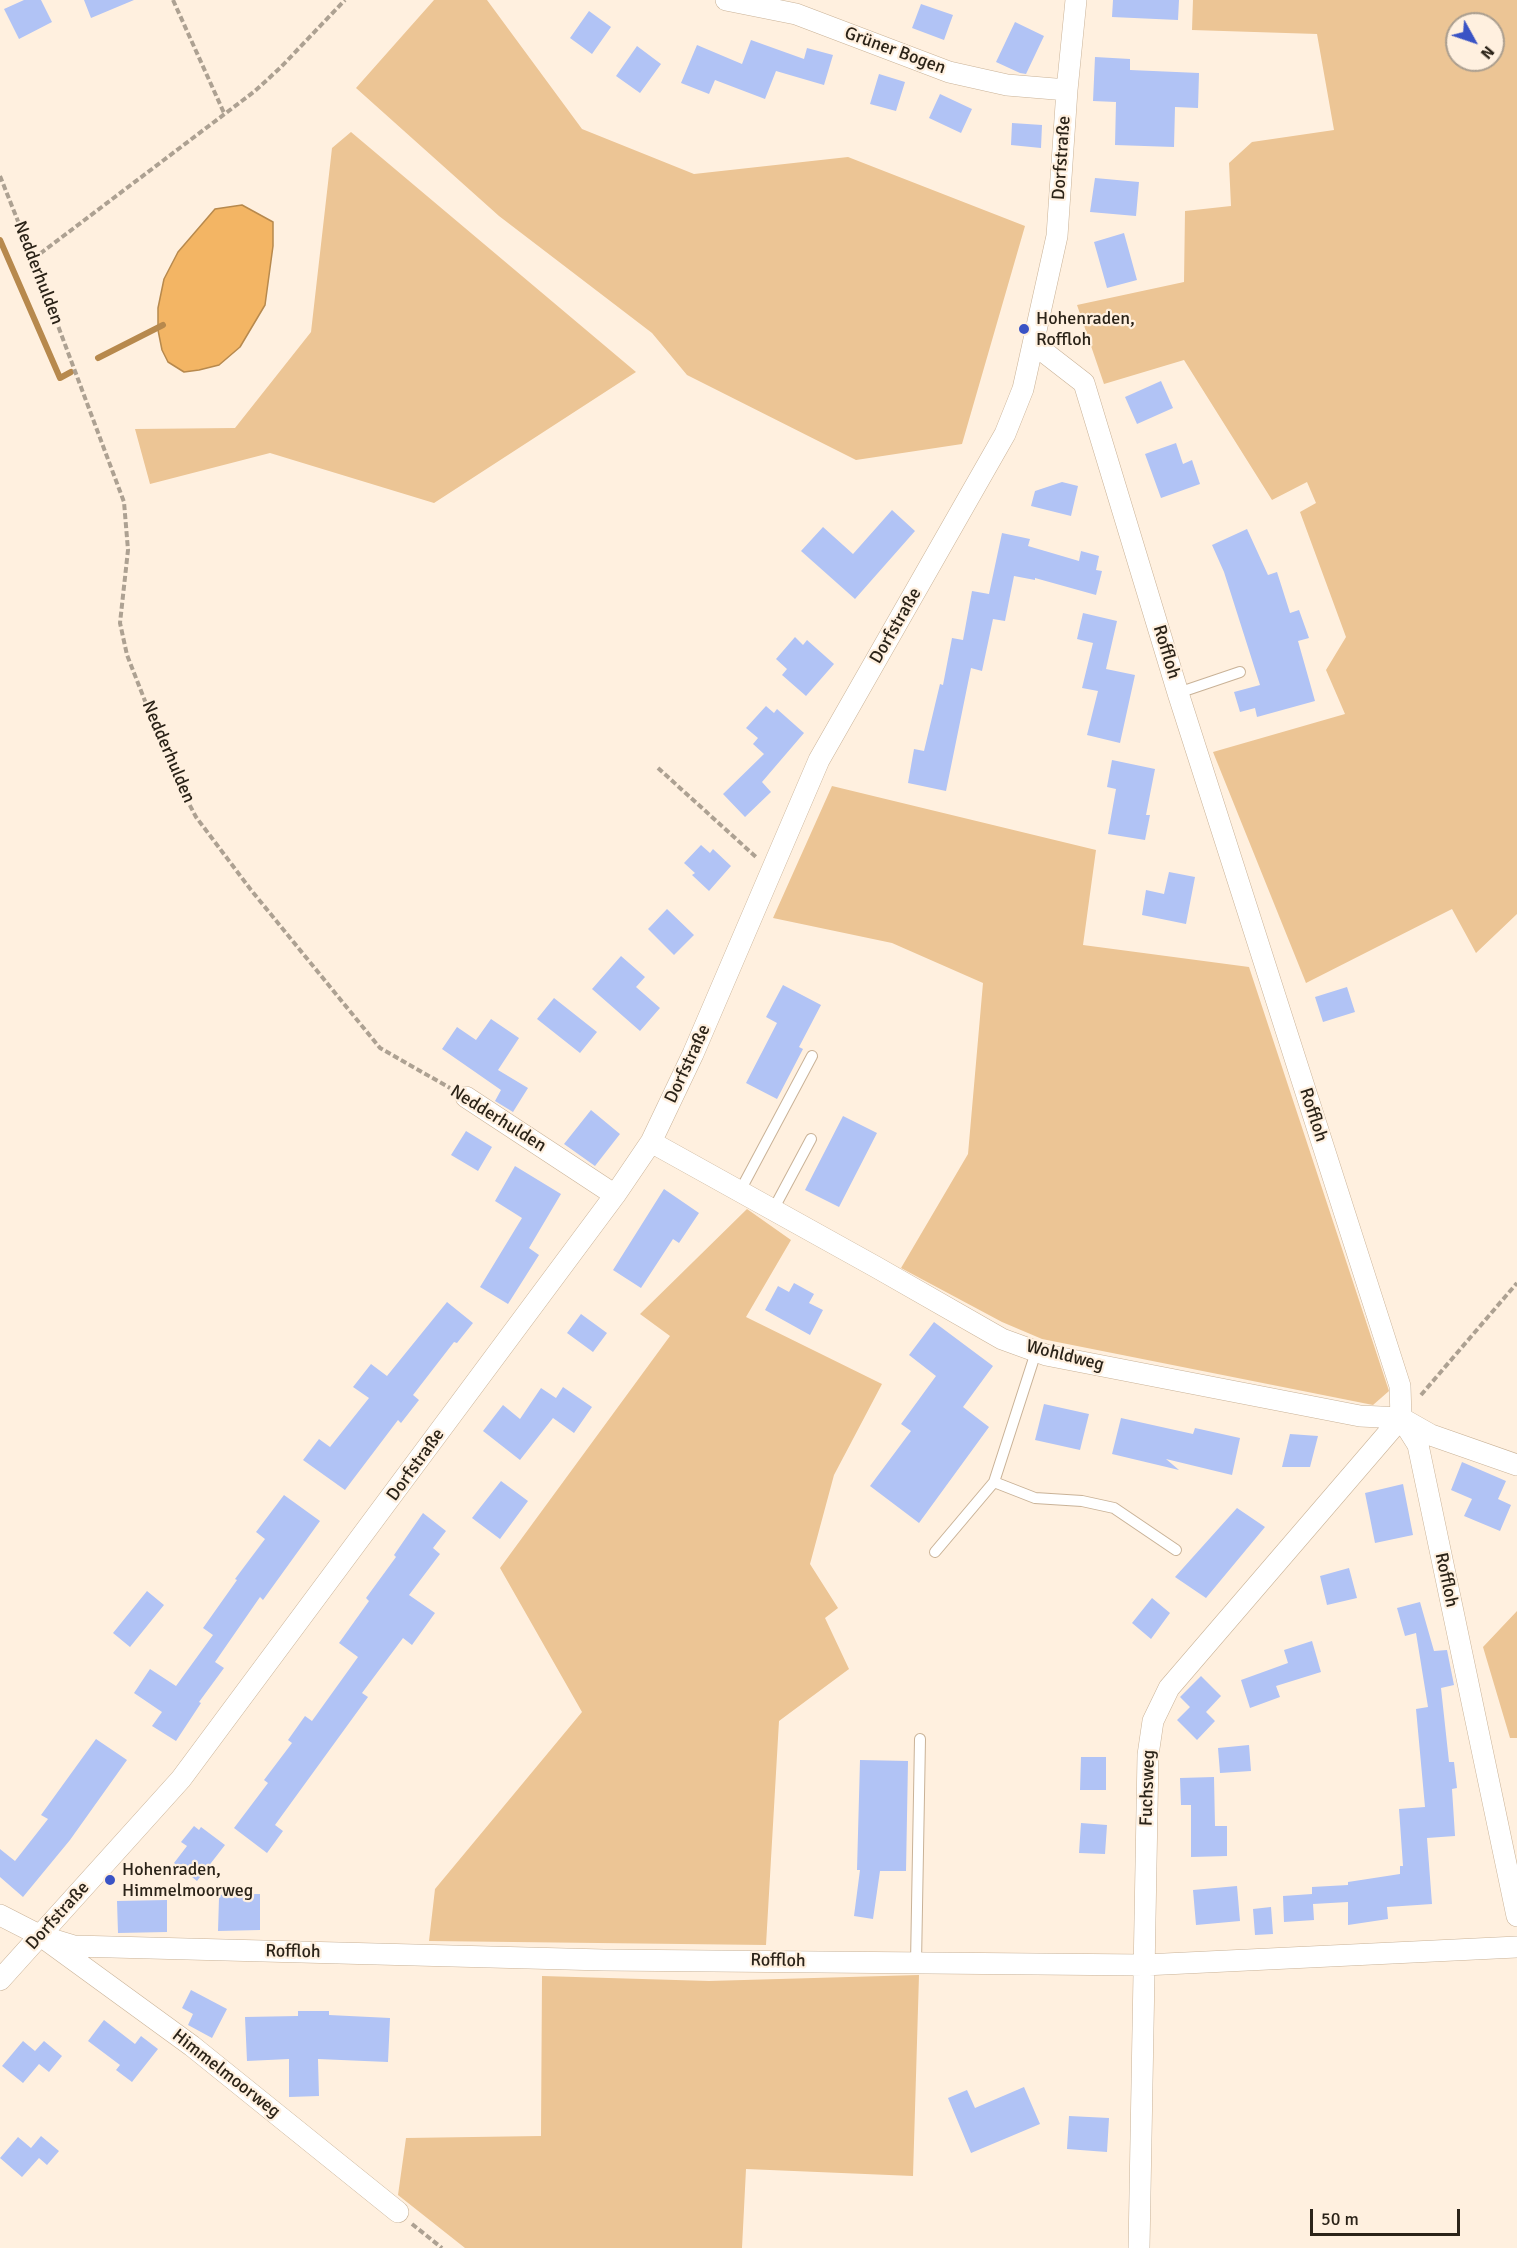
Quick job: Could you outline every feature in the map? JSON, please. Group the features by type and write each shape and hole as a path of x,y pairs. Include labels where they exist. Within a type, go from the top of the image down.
{"street":[{"name":"Grüner Bogen","path":"726,0 796,14 949,72 1007,85 1067,90"},
{"name":"Dorfstraße","path":"0,1980 181,1779 615,1195 651,1142 693,1054 819,760 1005,434 1023,389 1035,345 1058,236 1067,90 1076,0"},
{"name":"Roffloh","path":"1035,345 1084,383 1178,693 1400,1386 1401,1418 1418,1445 1517,1916"},
{"name":"Nedderhulden","path":"466,1097 615,1195"},
{"name":"Wohldweg","path":"651,1142 1002,1340 1046,1355 1360,1416 1401,1418 1431,1435 1517,1465"},
{"name":"Fuchsweg","path":"1139,2248 1148,1755 1153,1720 1169,1688 1401,1418"},
{"name":"Himmelmoorweg","path":"0,1915 41,1936 192,2046 398,2212"},
{"name":"Roffloh","path":"41,1936 74,1946 604,1960 1144,1965 1517,1947"}],"lane":[{"path":"1178,693 1240,672"},
{"path":"740,1191 812,1056"},
{"path":"773,1210 811,1139"},
{"path":"935,1552 994,1482 1036,1352"},
{"path":"994,1482 1035,1498 1082,1501 1114,1508 1176,1550"},
{"path":"916,1963 920,1739"}],"path":[{"path":"173,0 224,113"},
{"path":"33,259 255,90 280,68 345,0"},
{"name":"Nedderhulden","path":"0,177 124,502 128,550 120,623 127,655 174,775 196,817 250,890 380,1048 466,1097"},
{"path":"658,768 772,871"},
{"path":"1401,1418 1517,1283"},
{"path":"398,2212 442,2248"}],"shaded area":[{"path":"434,0 487,0 582,129 694,174 848,157 1025,226 962,444 856,460 687,375 652,333 499,216 356,88"},
{"path":"1193,0 1517,0 1517,914 1476,953 1452,909 1306,983 1213,752 1345,714 1326,670 1346,637 1300,512 1316,503 1307,482 1272,500 1184,360 1104,384 1077,305 1184,282 1185,211 1231,206 1229,163 1252,142 1334,130 1317,34 1192,30"},
{"path":"351,132 636,372 434,503 270,453 150,484 135,429 235,428 311,332 332,148"},
{"path":"242,205 273,222 273,246 265,305 240,347 219,365 184,372 168,362 162,350 158,330 158,308 164,279 178,252 215,209"},
{"path":"832,786 1096,850 1083,945 1249,967 1389,1391 1373,1405 1042,1339 1002,1322 901,1268 968,1154 983,983 892,943 773,918"},
{"path":"747,1209 791,1240 746,1317 882,1384 834,1475 810,1564 838,1608 825,1618 849,1669 779,1721 766,1945 429,1941 435,1889 582,1712 500,1568 670,1336 640,1314"},
{"path":"1517,1611 1517,1738 1510,1738 1483,1647"},
{"path":"919,1975 913,2176 746,2169 742,2248 465,2248 398,2195 406,2138 541,2136 542,1976 709,1981"}],"building":[{"path":"24,0 41,0 52,22 19,39 4,9"},
{"path":"84,0 134,0 91,18"},
{"path":"1113,0 1179,0 1178,20 1112,17"},
{"path":"921,4 953,15 944,40 912,28"},
{"path":"589,11 611,27 592,54 570,38"},
{"path":"1015,22 1044,36 1026,74 996,62"},
{"path":"751,40 804,59 807,48 833,55 824,85 776,71 765,99 715,80 709,94 681,83 697,45 742,64"},
{"path":"637,46 661,64 640,93 616,76"},
{"path":"1095,57 1130,59 1130,70 1199,73 1198,108 1175,107 1174,147 1115,145 1116,102 1093,101"},
{"path":"879,74 905,82 896,111 870,104"},
{"path":"940,94 972,109 961,133 929,118"},
{"path":"1012,123 1042,125 1041,148 1011,145"},
{"path":"1095,178 1139,182 1136,216 1090,212"},
{"path":"1124,233 1137,280 1107,288 1094,242"},
{"path":"1161,381 1173,408 1137,424 1125,397"},
{"path":"1176,443 1183,464 1192,460 1200,484 1161,498 1145,454"},
{"path":"1062,482 1078,486 1071,516 1031,506 1035,491"},
{"path":"892,510 915,531 855,599 801,551 823,527 853,554"},
{"path":"1247,529 1268,575 1277,572 1290,613 1299,610 1309,638 1298,641 1315,701 1257,717 1255,708 1240,712 1234,692 1260,685 1224,572 1212,545"},
{"path":"1002,533 1030,539 1028,546 1079,561 1081,551 1099,556 1096,570 1102,571 1096,595 1035,578 1035,580 1014,576 1005,621 993,619 982,671 971,668 946,791 908,783 914,749 924,751 940,684 943,685 952,638 963,640 972,591 989,594"},
{"path":"1083,613 1117,621 1106,669 1135,675 1120,743 1087,735 1098,691 1082,688 1093,643 1077,639"},
{"path":"795,637 803,645 807,640 834,664 806,696 782,675 787,669 776,659"},
{"path":"766,706 774,713 777,709 804,733 762,782 771,792 745,817 723,794 764,754 753,744 758,738 746,728"},
{"path":"1112,760 1155,769 1146,815 1150,815 1145,840 1108,834 1116,789 1107,787"},
{"path":"701,845 710,853 713,849 731,866 709,891 692,875 695,873 684,863"},
{"path":"1169,872 1195,877 1186,924 1142,915 1146,890 1164,894"},
{"path":"667,909 694,935 674,955 648,929"},
{"path":"621,956 645,977 636,987 660,1008 640,1031 592,989"},
{"path":"783,985 821,1005 799,1047 803,1049 777,1099 746,1083 777,1023 766,1017"},
{"path":"1347,987 1355,1012 1323,1022 1315,997"},
{"path":"554,998 597,1032 580,1053 537,1019"},
{"path":"491,1019 519,1038 498,1070 528,1088 513,1112 495,1101 501,1090 442,1049 457,1027 476,1040"},
{"path":"591,1110 620,1134 595,1166 564,1144"},
{"path":"843,1116 877,1133 839,1207 805,1190"},
{"path":"466,1131 492,1147 478,1171 451,1155"},
{"path":"515,1166 561,1194 529,1248 539,1255 508,1304 480,1287 522,1218 495,1201"},
{"path":"664,1189 699,1213 679,1243 673,1239 641,1288 613,1270"},
{"path":"794,1283 814,1294 809,1303 823,1310 810,1335 765,1310 778,1286 789,1292"},
{"path":"447,1302 473,1323 457,1343 454,1342 413,1395 419,1400 401,1423 398,1420 345,1490 303,1460 319,1439 330,1447 369,1398 353,1387 371,1364 387,1376"},
{"path":"581,1314 607,1333 593,1352 567,1333"},
{"path":"934,1322 993,1366 963,1407 989,1427 919,1523 870,1486 911,1431 901,1424 936,1376 909,1355"},
{"path":"563,1387 592,1407 574,1433 553,1418 520,1460 483,1431 503,1405 520,1419 541,1388 556,1398"},
{"path":"1044,1404 1089,1414 1080,1450 1035,1440"},
{"path":"1121,1418 1193,1434 1195,1428 1240,1438 1232,1475 1166,1459 1179,1470 1112,1454"},
{"path":"1290,1434 1318,1436 1310,1467 1282,1467"},
{"path":"1462,1462 1506,1481 1498,1499 1511,1505 1500,1531 1464,1516 1472,1499 1451,1490"},
{"path":"501,1481 528,1501 500,1539 472,1518"},
{"path":"1403,1484 1413,1535 1375,1543 1365,1493"},
{"path":"284,1495 320,1521 263,1600 260,1597 215,1662 224,1668 199,1702 201,1703 176,1741 152,1726 162,1712 134,1693 150,1669 176,1686 213,1635 203,1628 265,1539 256,1532"},
{"path":"1237,1508 1265,1527 1206,1598 1175,1577"},
{"path":"423,1513 446,1531 433,1548 440,1554 409,1595 435,1613 412,1645 403,1638 362,1693 368,1697 275,1825 283,1831 267,1853 234,1828 268,1783 264,1780 292,1743 288,1740 305,1716 312,1721 358,1657 339,1643 369,1601 366,1598 396,1557 394,1555"},
{"path":"1349,1568 1357,1598 1327,1605 1320,1576"},
{"path":"147,1591 164,1605 130,1647 113,1633"},
{"path":"1152,1598 1170,1613 1151,1639 1132,1623"},
{"path":"1420,1602 1434,1651 1447,1650 1454,1685 1441,1688 1449,1762 1454,1762 1457,1788 1452,1789 1455,1836 1427,1838 1432,1904 1387,1907 1388,1919 1348,1925 1348,1902 1313,1904 1314,1920 1284,1922 1283,1896 1312,1894 1312,1887 1348,1885 1348,1882 1400,1874 1400,1866 1403,1866 1399,1809 1425,1807 1416,1709 1428,1707 1416,1633 1405,1636 1397,1608"},
{"path":"1312,1641 1321,1672 1276,1686 1280,1697 1250,1708 1241,1680 1288,1663 1284,1650"},
{"path":"1201,1676 1221,1696 1206,1712 1215,1721 1197,1740 1177,1720 1190,1707 1180,1697"},
{"path":"96,1739 127,1760 70,1840 23,1897 0,1877 0,1849 15,1861 48,1819 41,1815"},
{"path":"1249,1745 1251,1771 1220,1773 1218,1748"},
{"path":"1081,1757 1106,1757 1106,1790 1080,1790"},
{"path":"860,1760 908,1761 906,1871 880,1871 873,1919 854,1916 860,1870 857,1870"},
{"path":"1214,1777 1215,1826 1227,1826 1227,1856 1191,1857 1191,1805 1181,1805 1180,1778"},
{"path":"1081,1823 1107,1825 1105,1854 1079,1853"},
{"path":"194,1826 199,1830 201,1827 225,1845 197,1881 174,1863 187,1846 181,1842"},
{"path":"1237,1886 1240,1921 1196,1925 1193,1890"},
{"path":"260,1894 260,1930 218,1931 219,1898 215,1895"},
{"path":"167,1900 167,1932 118,1933 117,1901"},
{"path":"1271,1907 1273,1934 1255,1935 1253,1909"},
{"path":"191,1990 227,2009 212,2038 188,2025 193,2014 182,2008"},
{"path":"298,2011 329,2011 329,2015 390,2018 388,2062 318,2059 319,2096 289,2097 289,2059 247,2061 245,2017 298,2016"},
{"path":"104,2020 135,2044 141,2036 158,2049 132,2082 116,2070 120,2065 88,2041"},
{"path":"23,2041 35,2051 44,2041 62,2056 49,2072 39,2064 23,2083 2,2066"},
{"path":"1024,2087 1040,2124 971,2153 948,2098 967,2090 975,2108"},
{"path":"1069,2116 1109,2118 1107,2152 1067,2149"},
{"path":"41,2136 59,2151 47,2165 39,2158 22,2177 0,2158 18,2137 31,2148"}],"waterway":[{"path":"0,240 60,378 71,372"},
{"path":"98,358 163,325"}],"place":[{"name":"Hohenraden, Roffloh","path":"1024,329"},
{"name":"Hohenraden, Himmelmoorweg","path":"110,1880"}]}
